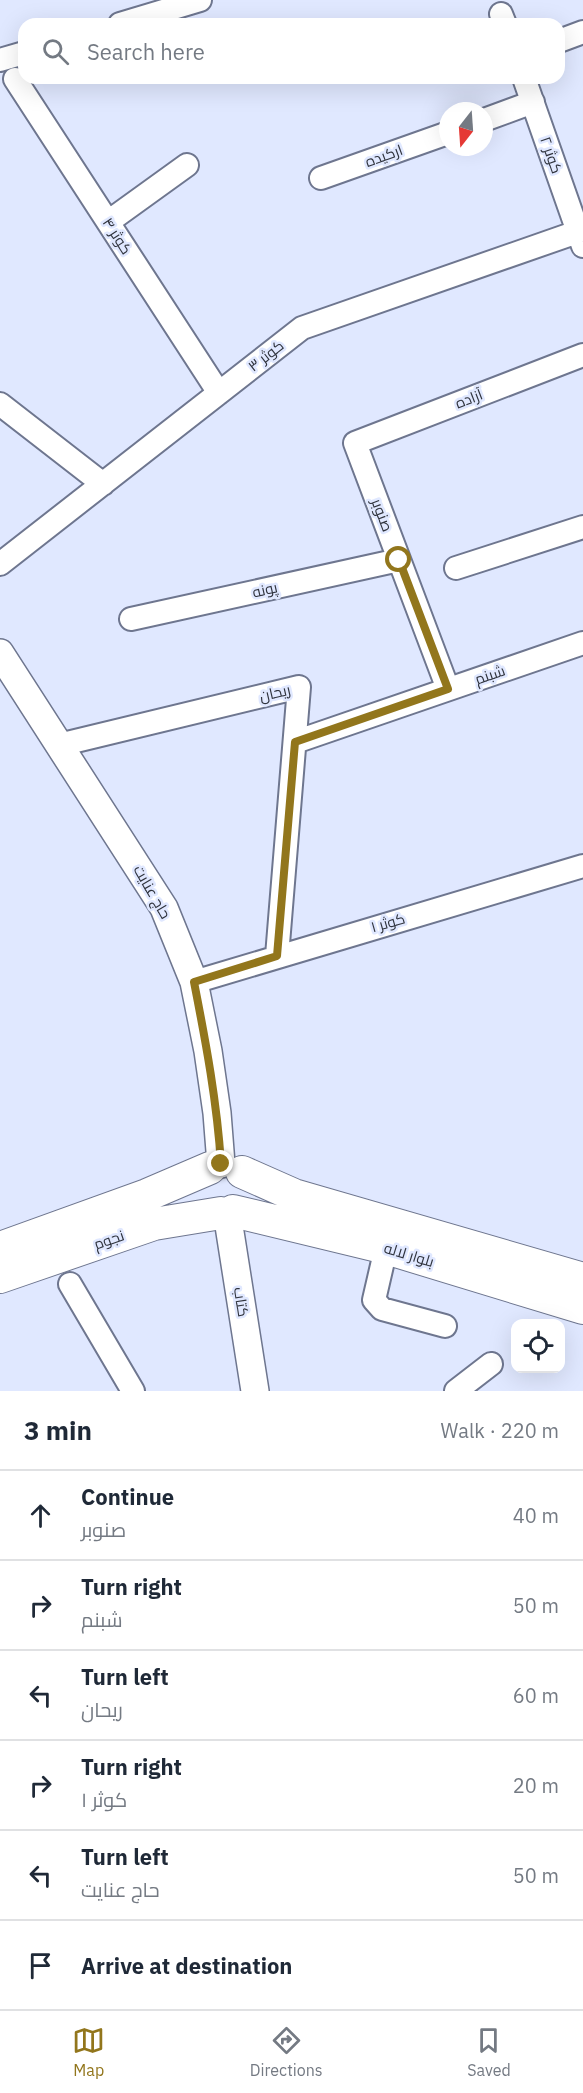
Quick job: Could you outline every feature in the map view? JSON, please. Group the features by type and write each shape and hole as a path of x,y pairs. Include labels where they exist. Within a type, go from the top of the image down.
{"main road":[{"path":"224,1168 247,1179 248,1194 245,1202 227,1212 206,1205 201,1198 200,1182 224,1168"},
{"name":"نجوم","path":"0,1248 224,1168"},
{"name":"بلوار لاله","path":"224,1168 294,1195 583,1280"},
{"name":"نجوم","path":"0,1276 154,1224 227,1212"},
{"name":"بلوار لاله","path":"227,1212 386,1248 583,1308"}],"street":[{"path":"140,18 200,0"},
{"path":"565,39 583,32"},
{"path":"0,60 18,55"},
{"name":"کوثر ۴","path":"15,79 18,84"},
{"name":"کوثر ۴","path":"18,84 219,393"},
{"name":"کوثر ۲","path":"526,84 581,236"},
{"path":"493,117 532,102"},
{"name":"ارکیده","path":"321,178 439,136"},
{"path":"108,222 187,165"},
{"name":"کوثر ۳","path":"0,564 302,328 581,236"},
{"name":"آزاده","path":"355,443 583,354"},
{"path":"0,404 104,483"},
{"name":"صنوبر","path":"355,443 448,689"},
{"path":"456,568 583,527"},
{"name":"پونه","path":"132,620 399,560"},
{"name":"شبنم","path":"295,742 583,643"},
{"name":"حاج عنایت","path":"0,653 164,908 194,982 208,1051 224,1168"},
{"name":"ریحان","path":"59,745 299,687 277,956"},
{"name":"کوثر ۱","path":"194,982 583,866"},
{"name":"کتاب","path":"227,1212 255,1391"},
{"path":"386,1248 374,1300 382,1309 446,1326"},
{"path":"70,1284 133,1391"},
{"path":"456,1391 491,1364"}],"route":[{"path":"221,1164 217,1113 208,1051 194,982 277,956 295,742 448,689 399,560"}]}
